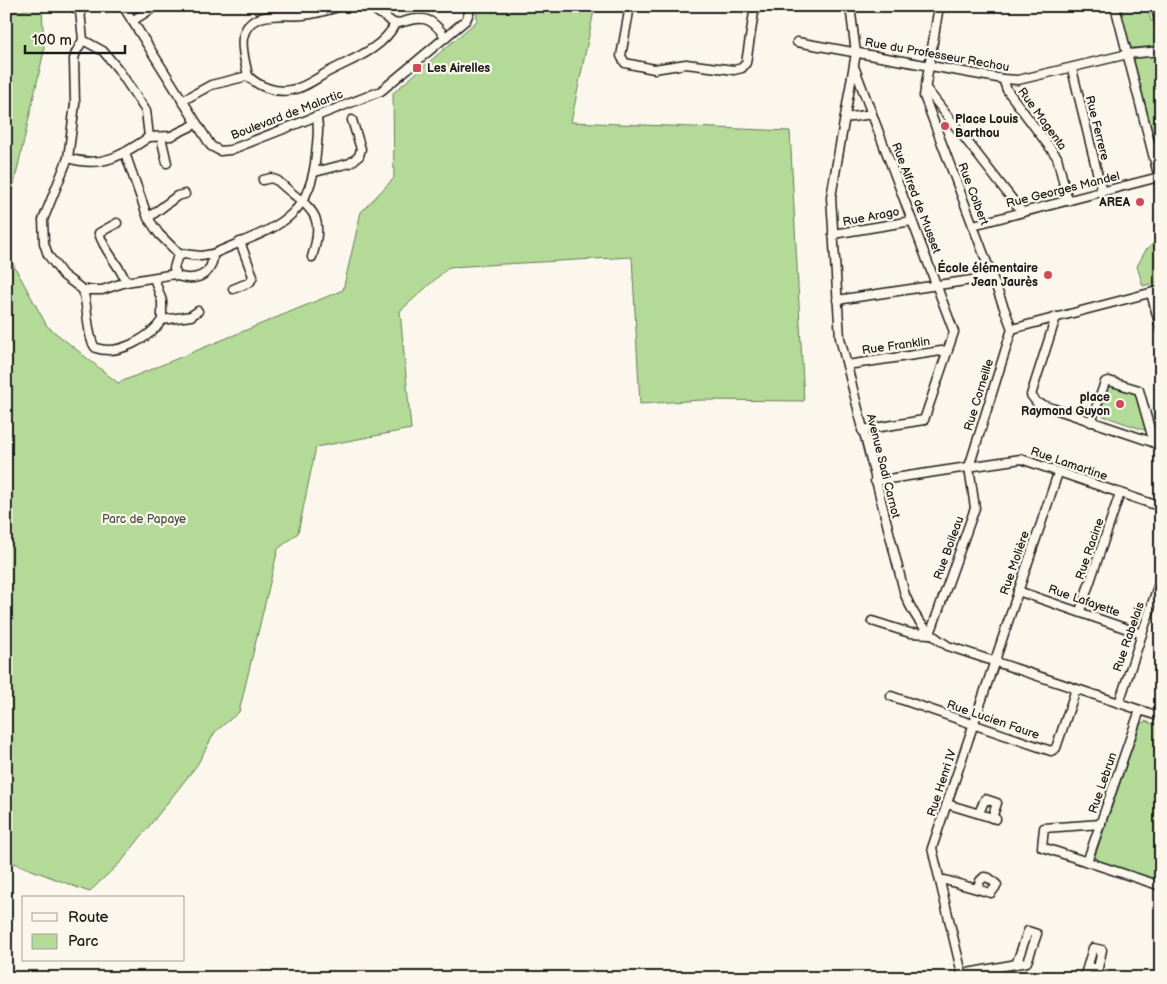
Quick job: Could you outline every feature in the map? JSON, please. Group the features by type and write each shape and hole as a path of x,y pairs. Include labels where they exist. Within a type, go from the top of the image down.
{"street":[{"path":"71,6 82,8 83,40 74,59 75,94 68,158 47,208 43,231 44,243 53,262 63,275 83,290 102,290 126,282 175,274 189,278 205,275 212,265 213,254"},
{"name":"Boulevard de Malartic","path":"123,6 196,124 211,146 220,151 230,150 389,86 468,17 469,6"},
{"path":"132,22 156,6"},
{"path":"341,6 303,15 267,16 254,21 244,35 243,42 248,76 254,81 275,90 295,89 370,50 395,24 417,17 426,18 436,25 446,38"},
{"path":"369,6 395,24"},
{"path":"630,6 621,56 625,63 654,69 686,64 734,70 742,68 746,63 755,6"},
{"name":"Avenue Sadi Carnot","path":"850,6 856,53 831,196 840,338 905,595 916,618 930,634 948,646 1161,717"},
{"name":"Rue Colbert","path":"939,6 924,96 1012,329"},
{"path":"1115,6 1160,182"},
{"path":"1155,6 1161,28"},
{"path":"83,40 103,51 118,69 146,111 149,137"},
{"name":"Rue du Professeur Rechou","path":"797,42 1003,79 1018,80 1072,69 1128,54 1161,51"},
{"name":"Rue Alfred de Musset","path":"854,67 954,332 924,420 862,430"},
{"name":"Rue Ferrere","path":"1072,69 1102,192"},
{"path":"182,101 211,85 248,76"},
{"name":"Rue Magenta","path":"1003,79 1007,90 1057,157 1068,201"},
{"path":"925,87 1022,212"},
{"path":"845,118 872,114"},
{"path":"125,154 148,218 159,234 180,255 213,254 292,215 302,203 312,186 315,172 316,116"},
{"path":"315,172 350,163 359,156 361,149 352,120"},
{"path":"68,158 88,163 125,154 149,137 177,134 196,124"},
{"path":"161,137 167,163"},
{"path":"263,180 271,178 278,181 316,217 319,236 312,257"},
{"name":"Rue Georges Mandel","path":"973,225 1102,192 1160,182"},
{"path":"148,218 177,196 185,194"},
{"name":"Rue Arago","path":"833,234 912,221"},
{"path":"116,223 99,233 101,241 120,268 126,282"},
{"path":"233,289 250,282 253,276 240,242"},
{"path":"175,274 174,268 180,255"},
{"path":"837,300 992,277"},
{"path":"154,278 162,301 162,320"},
{"path":"83,290 89,316 89,335 92,345 107,351 123,347 149,334 162,320 191,316 198,312"},
{"path":"1012,329 1161,290"},
{"path":"1151,293 1161,330"},
{"path":"1056,317 1031,395 1037,403 1157,444"},
{"name":"Rue Corneille","path":"969,467 1012,329"},
{"name":"Rue Franklin","path":"847,365 948,350"},
{"path":"1091,422 1105,382 1109,381 1139,390 1157,444"},
{"name":"Rue Lamartine","path":"875,481 1020,459 1161,507"},
{"name":"Rue Boileau","path":"930,634 975,508 969,467"},
{"name":"Rue Molière","path":"973,725 1058,473"},
{"name":"Rue Racine","path":"1080,611 1120,493"},
{"name":"Rue Rabelais","path":"1119,703 1161,577"},
{"name":"Rue Lafayette","path":"1018,591 1142,634"},
{"path":"872,622 910,633 930,634"},
{"name":"Rue Lucien Faure","path":"891,696 1046,750 1054,750 1076,689"},
{"name":"Rue Lebrun","path":"1087,862 1140,710"},
{"name":"Rue Henri IV","path":"940,881 932,848 973,725"},
{"path":"947,804 994,819 997,802 985,799 979,813"},
{"path":"1101,824 1044,828 1042,847 1161,886"},
{"path":"977,889 945,880 940,881 962,976 1018,962"},
{"path":"1084,978 1087,968"},
{"path":"1158,978 1161,974"}],"green space":[{"path":"42,6 44,51 6,220 6,14"},
{"name":"Parc de Papaye","path":"476,6 595,6 571,122 790,131 804,401 702,400 640,404 632,257 449,267 400,311 411,429 316,447 298,533 278,549 239,712 215,732 197,765 122,861 89,892 6,860 6,251 47,326 118,383 343,290 361,212 394,178 393,93 477,21"},
{"path":"1119,6 1147,6 1151,21 1155,20 1160,40 1158,46 1133,48 1130,46"},
{"path":"1159,55 1161,59 1161,166 1134,60 1136,56"},
{"path":"1156,241 1161,241 1161,281 1143,286 1137,266 1146,250"},
{"name":"place Raymond Guyon","path":"1106,383 1138,392 1150,432 1095,413"},
{"path":"1145,721 1161,727 1161,742 1156,755 1161,757 1161,862 1155,880 1097,861 1095,856 1140,725"}],"place":[{"name":"Les Airelles","path":"417,68"},
{"name":"Place Louis Barthou","path":"945,126"},
{"name":"AREA","path":"1140,202"},
{"name":"École élémentaire Jean Jaurès","path":"1048,275"},
{"name":"place Raymond Guyon","path":"1120,404"}]}
